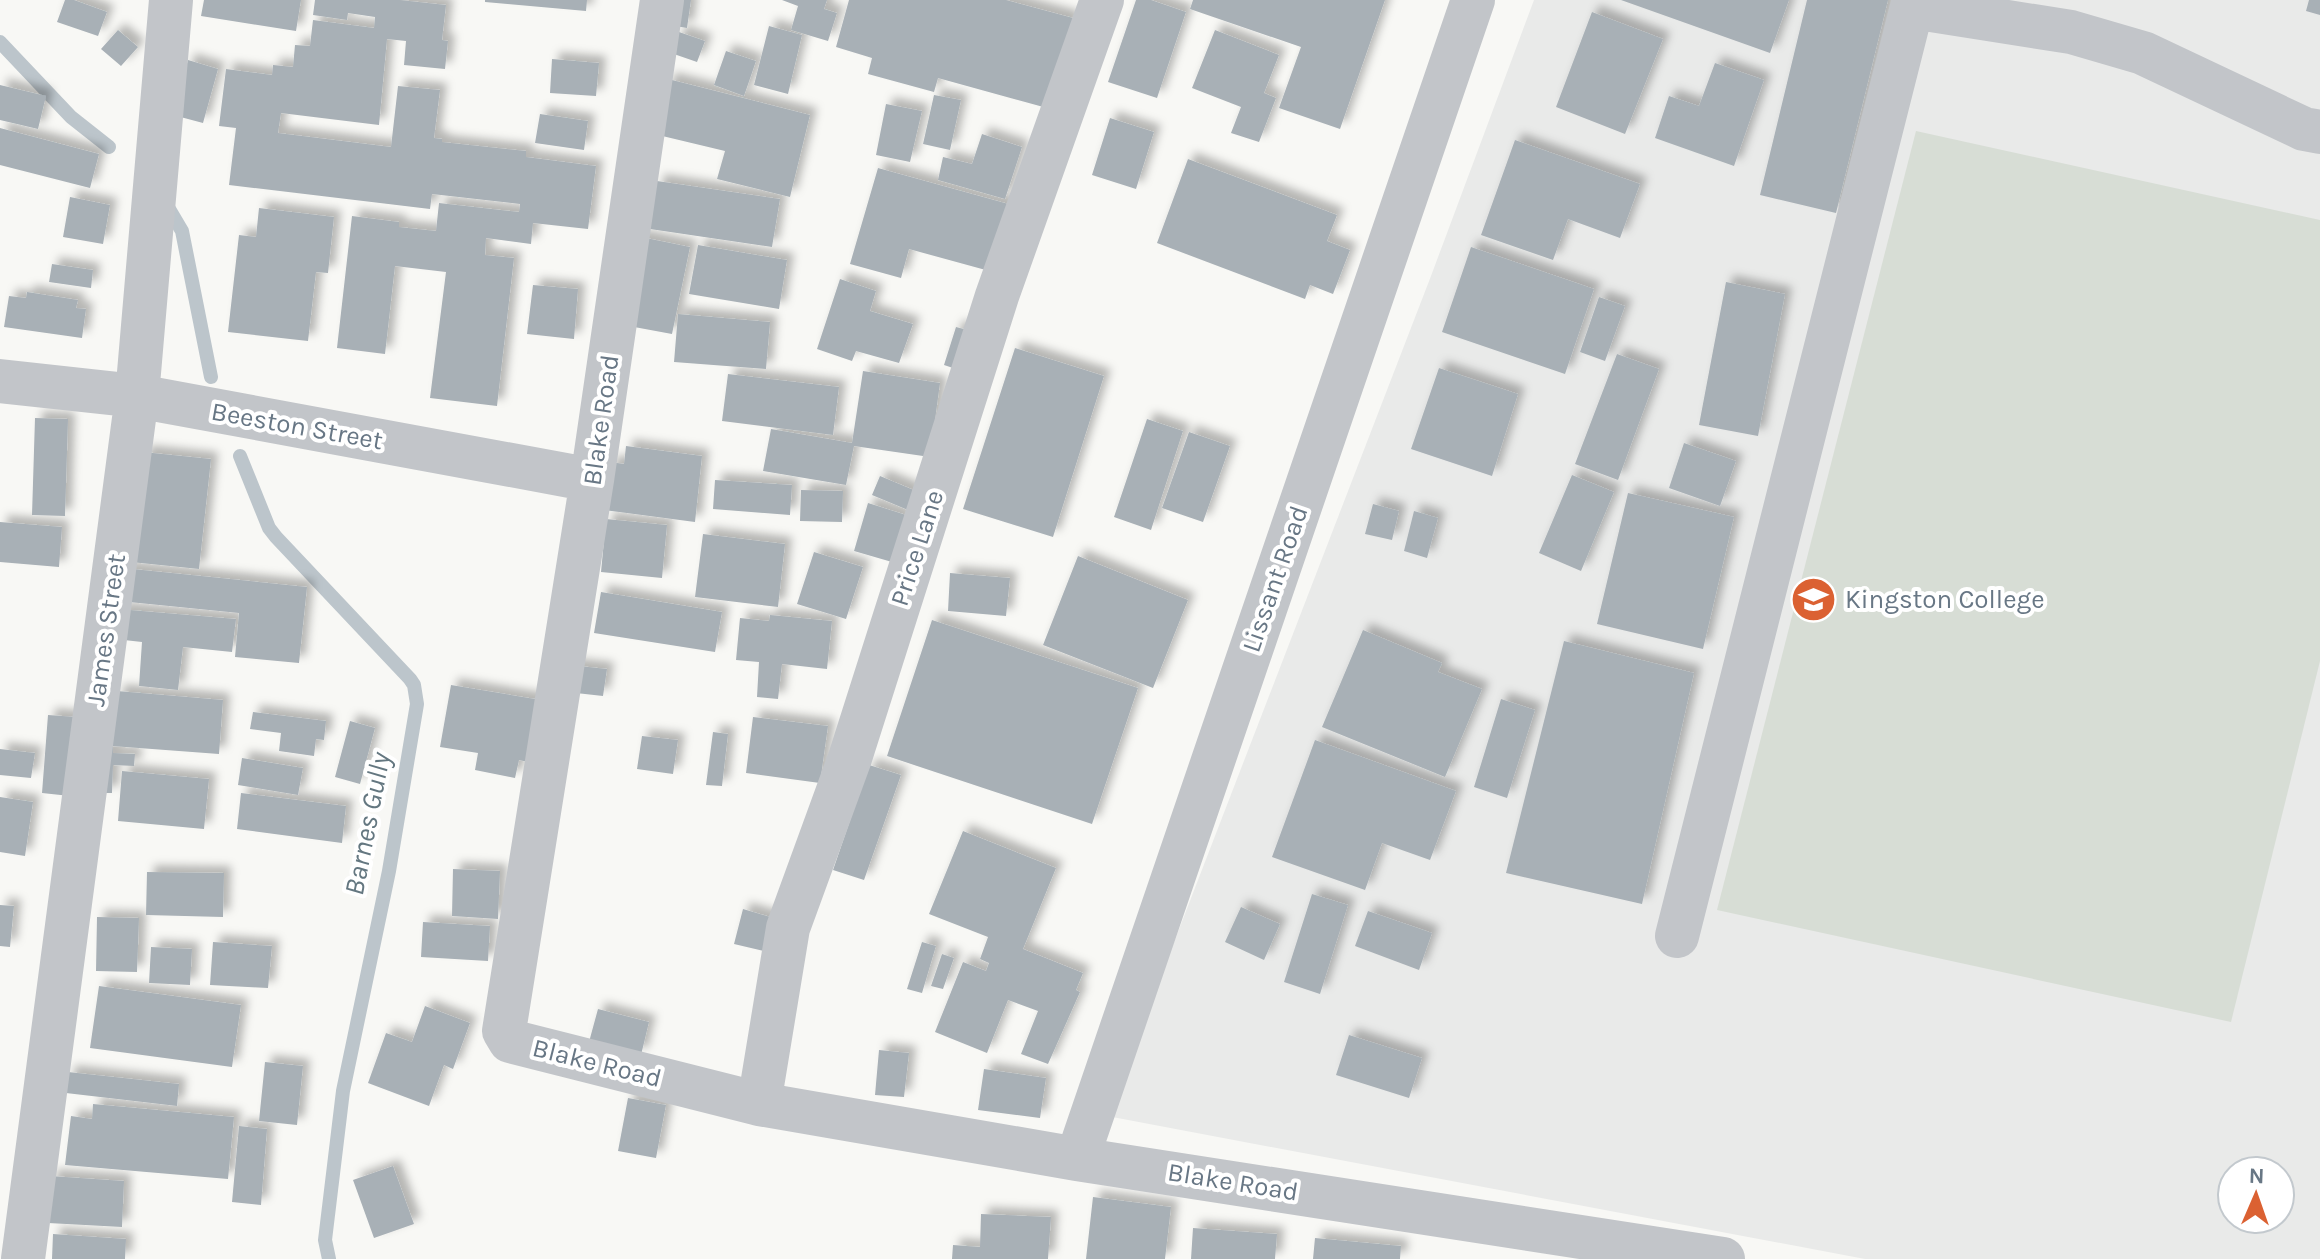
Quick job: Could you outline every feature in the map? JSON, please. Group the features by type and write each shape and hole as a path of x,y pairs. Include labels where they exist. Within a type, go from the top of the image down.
{"street":[{"name":"James Street","path":"23,1259 137,396 171,0"},
{"name":"Blake Road","path":"662,0 592,480 504,1031 510,1041 759,1104 1077,1159 1723,1259"},
{"name":"Price Lane","path":"759,1104 788,928 850,758 997,296 1102,0"},
{"name":"Lissant Road","path":"1077,1159 1473,0"},
{"path":"1677,936 1912,4 2071,32 2143,53 2304,129 2320,132"},
{"name":"Beeston Street","path":"0,381 137,396 592,480"}],"shaded area":[{"name":"Kingston College","path":"1534,0 2320,0 2320,1259 1865,1259 1107,1116 1431,276"},
{"path":"1916,131 2320,220 2320,661 2231,1022 1717,910"}],"building":[{"path":"65,0 74,0 107,12 98,36 57,22"},
{"path":"204,0 301,0 296,31 201,16"},
{"path":"315,0 400,0 446,5 442,40 448,41 445,69 404,65 406,41 387,39 379,125 281,113 278,133 391,147 398,86 440,90 434,138 442,139 442,142 526,151 526,157 596,166 588,229 533,223 531,244 486,238 485,255 514,258 497,406 430,398 446,272 395,266 385,354 337,348 352,216 399,222 399,227 436,231 439,203 519,212 520,204 432,194 430,209 229,185 236,128 219,126 226,69 272,75 273,65 293,67 295,45 310,46 313,20 374,28 375,17 348,13 347,20 313,15"},
{"path":"485,0 587,0 586,11"},
{"path":"667,0 691,0 687,28 663,24"},
{"path":"782,0 827,0 824,9 837,13 828,41 791,30 798,6"},
{"path":"849,0 1006,0 1073,18 1047,108 938,78 934,92 868,74 872,58 836,47"},
{"path":"1136,0 1151,0 1186,12 1157,98 1108,82"},
{"path":"1193,0 1385,0 1340,129 1279,108 1301,47 1190,9"},
{"path":"1621,0 1789,0 1770,53"},
{"path":"1807,0 1888,0 1836,213 1760,195"},
{"path":"2309,0 2320,0 2320,15 2306,11"},
{"path":"1592,12 1663,39 1625,134 1556,107"},
{"path":"769,26 802,35 788,94 754,85"},
{"path":"118,30 138,47 121,66 101,49"},
{"path":"1215,30 1279,55 1264,93 1276,98 1259,142 1231,133 1241,107 1192,88"},
{"path":"679,32 705,41 697,62 671,53"},
{"path":"726,51 756,61 744,96 714,85"},
{"path":"552,59 599,63 596,96 550,93"},
{"path":"188,60 218,69 203,123 173,115"},
{"path":"1715,63 1764,80 1734,166 1655,138 1669,96 1699,106"},
{"path":"668,79 810,115 790,197 717,179 725,151 654,134"},
{"path":"0,85 46,96 38,129 0,120"},
{"path":"934,95 961,100 950,150 923,144"},
{"path":"886,104 922,111 910,162 876,155"},
{"path":"540,114 588,121 584,150 535,143"},
{"path":"1110,118 1154,132 1136,189 1092,175"},
{"path":"0,128 99,154 90,188 0,165"},
{"path":"982,134 1022,147 1005,199 938,180 943,157 972,164"},
{"path":"1515,140 1640,184 1620,238 1568,219 1553,260 1481,235"},
{"path":"1188,159 1337,215 1327,241 1350,250 1333,294 1310,285 1305,299 1157,243"},
{"path":"878,168 1012,205 993,272 909,249 901,278 850,264"},
{"path":"657,181 780,199 772,247 650,229"},
{"path":"70,197 110,205 103,244 63,237"},
{"path":"259,208 334,217 328,273 316,272 308,341 228,332 239,235 256,237"},
{"path":"636,236 690,247 672,334 618,324"},
{"path":"698,245 787,260 779,309 689,294"},
{"path":"1471,247 1594,289 1565,374 1442,332"},
{"path":"52,264 93,270 91,288 49,282"},
{"path":"840,279 876,291 870,311 913,324 899,363 856,351 852,361 817,349"},
{"path":"1726,282 1785,294 1758,436 1699,425"},
{"path":"533,285 578,289 574,339 527,334"},
{"path":"27,292 78,300 76,308 86,309 82,338 4,327 9,296 26,298"},
{"path":"1599,297 1625,306 1605,361 1580,352"},
{"path":"678,314 770,322 766,369 674,362"},
{"path":"956,327 971,331 959,370 944,365"},
{"path":"1015,348 1104,376 1053,537 963,509"},
{"path":"1617,354 1659,369 1618,480 1575,464"},
{"path":"1439,368 1518,394 1492,476 1411,449"},
{"path":"863,371 940,383 930,457 854,446 846,485 763,471 771,429 852,443"},
{"path":"728,374 839,387 833,435 722,421"},
{"path":"35,418 68,419 65,516 32,515"},
{"path":"1147,419 1183,431 1151,530 1114,517"},
{"path":"1189,432 1230,446 1203,522 1162,508"},
{"path":"1684,443 1736,461 1720,506 1669,488"},
{"path":"626,446 702,456 695,522 604,510 610,462 624,464"},
{"path":"143,452 211,459 199,569 131,562"},
{"path":"1572,475 1614,492 1581,571 1539,553"},
{"path":"880,476 916,491 908,510 872,495"},
{"path":"715,480 792,485 790,515 713,509"},
{"path":"801,490 843,491 842,522 800,521"},
{"path":"1628,493 1734,517 1703,649 1597,624"},
{"path":"868,503 906,515 892,562 854,551"},
{"path":"1373,504 1399,511 1392,540 1365,534"},
{"path":"1414,511 1438,518 1427,558 1404,551"},
{"path":"606,519 667,525 662,578 601,572"},
{"path":"0,522 62,527 59,567 0,562"},
{"path":"703,534 785,544 778,607 695,597"},
{"path":"814,552 863,567 846,619 797,604"},
{"path":"1078,556 1188,600 1153,688 1043,645"},
{"path":"123,568 307,587 299,663 235,657 239,613 119,601"},
{"path":"950,573 1010,578 1006,616 948,611"},
{"path":"601,592 722,612 715,652 594,633"},
{"path":"118,609 236,619 232,652 183,647 178,690 139,686 142,642 115,639"},
{"path":"770,615 832,621 827,669 782,664 778,699 757,697 759,662 736,660 740,618 769,621"},
{"path":"932,620 1138,688 1092,824 887,756"},
{"path":"1363,630 1442,663 1438,672 1482,689 1445,777 1322,727"},
{"path":"1564,641 1694,673 1642,904 1506,873"},
{"path":"570,665 607,669 603,696 567,692"},
{"path":"451,685 553,702 542,765 519,760 515,778 475,770 478,753 440,747"},
{"path":"117,691 223,700 219,754 112,746"},
{"path":"1501,699 1535,710 1507,798 1474,787"},
{"path":"253,712 326,721 324,740 316,739 314,756 279,751 281,733 250,729"},
{"path":"48,715 76,717 70,796 42,793"},
{"path":"753,717 828,726 820,783 746,773"},
{"path":"350,721 375,728 360,784 335,777"},
{"path":"713,732 728,734 722,786 706,785"},
{"path":"642,736 678,740 673,774 637,769"},
{"path":"1315,740 1456,791 1430,860 1382,843 1365,890 1272,857"},
{"path":"98,747 113,747 113,753 135,754 134,766 113,765 112,793 98,793"},
{"path":"0,749 35,753 31,778 0,775"},
{"path":"242,758 303,768 298,795 238,785"},
{"path":"869,765 901,775 864,880 833,870"},
{"path":"122,771 209,779 204,829 118,821"},
{"path":"241,793 346,806 342,843 237,829"},
{"path":"0,797 33,802 25,856 0,852"},
{"path":"963,831 1056,868 1023,949 1083,973 1076,990 1080,992 1048,1064 1021,1054 1038,1011 1008,1000 987,1053 935,1032 963,962 986,971 989,963 980,959 988,937 929,914"},
{"path":"453,869 500,871 498,919 452,916"},
{"path":"147,872 224,873 223,917 146,915"},
{"path":"1312,894 1348,905 1320,994 1284,982"},
{"path":"0,905 14,906 10,947 0,946"},
{"path":"1241,907 1280,924 1264,960 1225,942"},
{"path":"743,909 777,919 768,952 734,944"},
{"path":"1368,911 1432,933 1419,970 1355,946"},
{"path":"97,917 139,918 137,972 96,971"},
{"path":"423,922 490,926 488,961 421,957"},
{"path":"213,942 272,946 268,988 210,985"},
{"path":"922,942 936,946 922,993 907,989"},
{"path":"151,947 192,949 190,985 149,983"},
{"path":"942,954 954,958 943,989 931,986"},
{"path":"99,986 241,1005 232,1067 90,1048"},
{"path":"425,1006 470,1023 453,1069 444,1065 429,1106 368,1083 386,1033 412,1042"},
{"path":"598,1009 649,1022 641,1055 589,1042"},
{"path":"1349,1035 1422,1058 1409,1098 1336,1075"},
{"path":"879,1050 909,1053 904,1097 875,1095"},
{"path":"265,1062 303,1066 297,1125 259,1121"},
{"path":"984,1069 1046,1078 1040,1118 978,1110"},
{"path":"68,1072 179,1084 177,1106 66,1093"},
{"path":"628,1098 666,1105 656,1158 618,1151"},
{"path":"93,1104 234,1117 228,1179 65,1165 71,1116 92,1119"},
{"path":"239,1126 267,1129 261,1205 232,1202"},
{"path":"393,1166 414,1224 374,1238 353,1180"},
{"path":"50,1176 124,1181 122,1227 48,1223"},
{"path":"1093,1197 1171,1207 1165,1259 1086,1259"},
{"path":"981,1214 1051,1217 1048,1259 952,1259 953,1245 980,1247"},
{"path":"1193,1228 1277,1234 1275,1259 1191,1259"},
{"path":"53,1234 126,1239 125,1259 52,1259"},
{"path":"1315,1238 1401,1246 1400,1259 1313,1259"}],"waterway":[{"name":"Barnes Gully","path":"0,42 71,117 109,147"},
{"name":"Barnes Gully","path":"169,209 182,231 211,377"},
{"name":"Barnes Gully","path":"240,456 269,528 410,679 417,704 389,871 343,1091 325,1240 329,1259"}],"place":[{"name":"Kingston College","path":"1814,599"}]}
